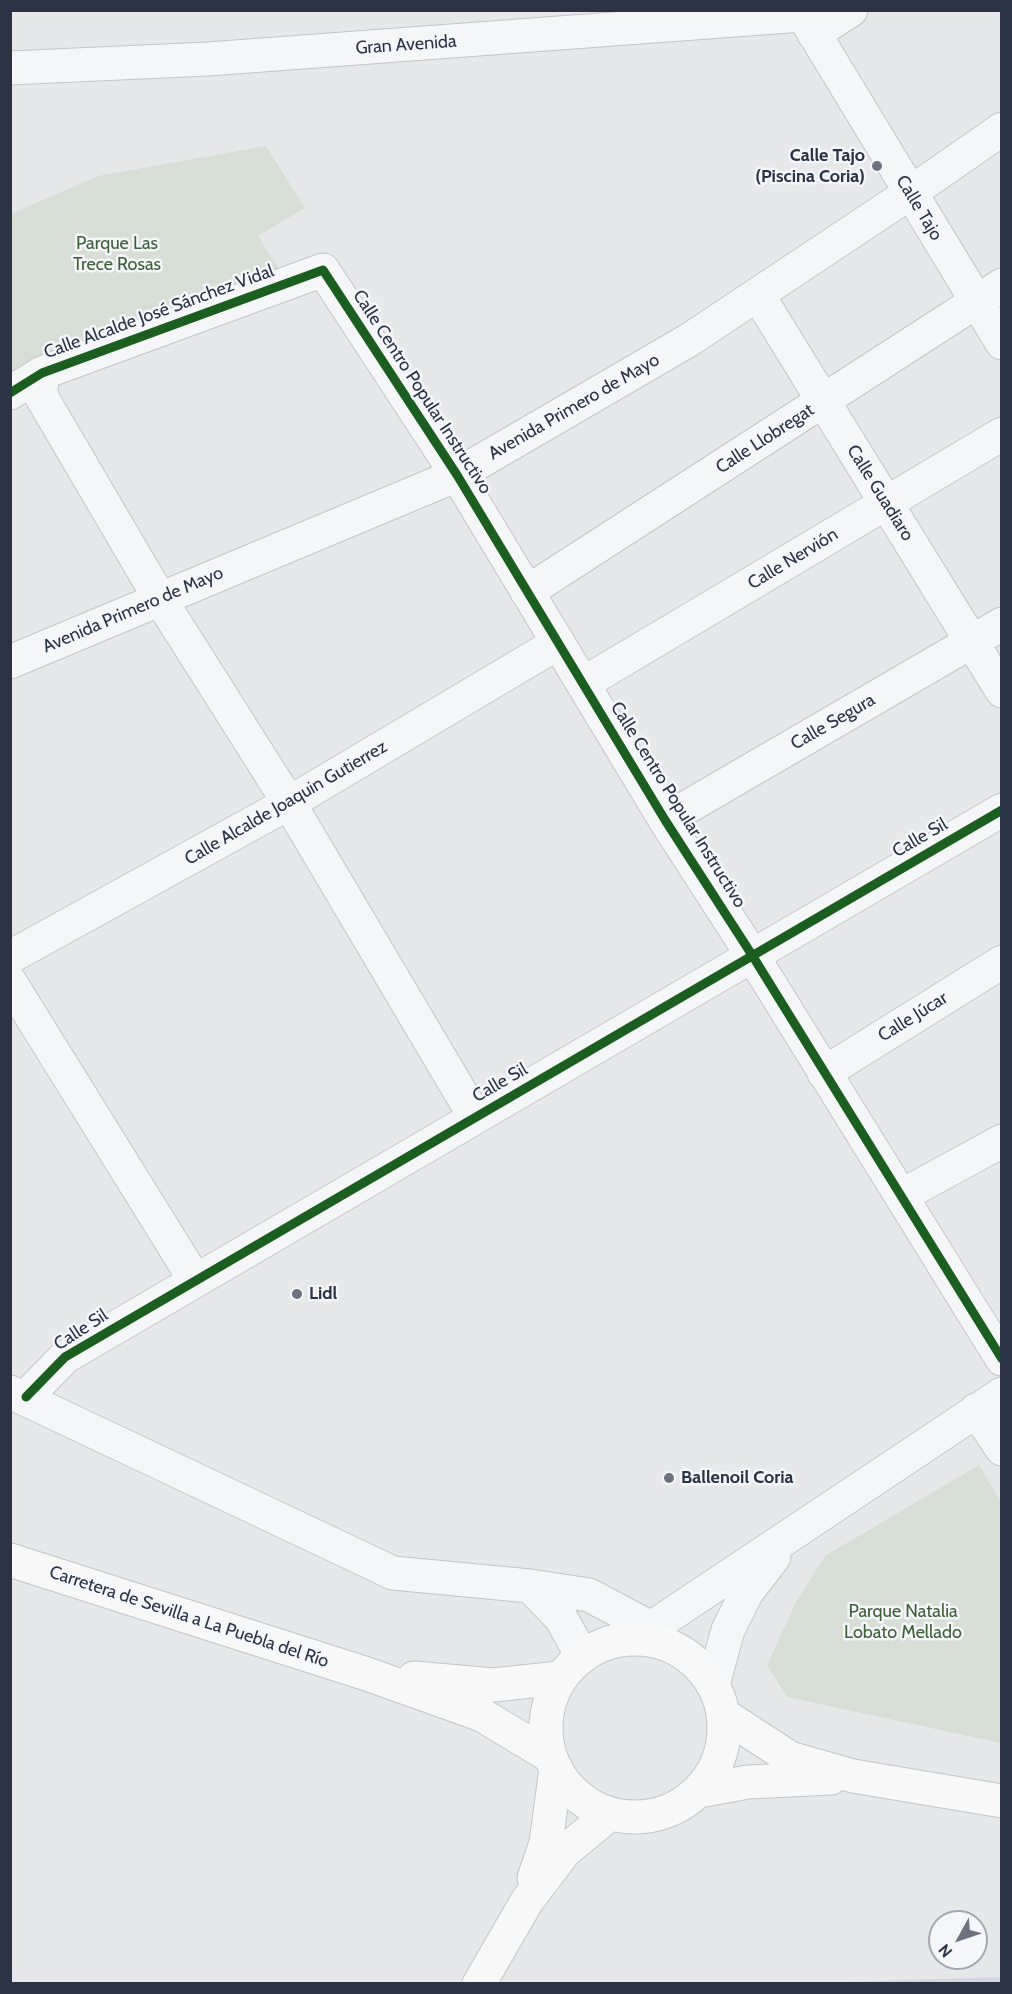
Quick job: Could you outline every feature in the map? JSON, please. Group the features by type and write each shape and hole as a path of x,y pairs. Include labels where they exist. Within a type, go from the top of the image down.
{"main road":[{"name":"Carretera de Sevilla a La Puebla del Río","path":"10,1560 367,1674 482,1715 553,1762"},
{"path":"526,1900 546,1844 553,1762 546,1736 546,1715 551,1696 571,1667 607,1642 651,1637 694,1660 719,1700 790,1758 853,1776 1002,1801"},
{"name":"Carretera de Sevilla a La Puebla del Río","path":"367,1674 493,1685 571,1667"},
{"path":"553,1762 578,1797 610,1814 642,1817 673,1809 699,1791 718,1760 723,1743 719,1700"},
{"path":"699,1791 748,1782 853,1776"},
{"path":"479,1983 526,1900 565,1851 610,1814"}],"street":[{"path":"805,20 851,10"},
{"name":"Gran Avenida","path":"10,68 208,59 805,20"},
{"name":"Calle Tajo","path":"805,20 910,193 989,293 1002,343"},
{"name":"Avenida Primero de Mayo","path":"10,662 457,475 689,340 1002,129"},
{"name":"Calle Alcalde José Sánchez Vidal","path":"10,393 42,373 323,270"},
{"name":"Calle Centro Popular Instructivo","path":"323,270 457,475 584,682 665,820 752,955 1002,1359"},
{"name":"Calle Llobregat","path":"527,592 989,293"},
{"name":"Calle Guadiaro","path":"758,295 1002,691"},
{"path":"42,373 41,396 160,599 290,803 475,1117"},
{"name":"Calle Nervión","path":"584,682 1002,434"},
{"name":"Calle Segura","path":"665,820 1002,624"},
{"name":"Calle Alcalde Joaquin Gutierrez","path":"10,957 290,803 558,643"},
{"name":"Calle Sil","path":"18,1395 65,1357 1002,810"},
{"name":"Calle Júcar","path":"824,1072 1002,962"},
{"path":"10,982 195,1280"},
{"path":"901,1196 1002,1141"},
{"path":"18,1395 393,1573 530,1586 590,1595 651,1637 792,1534 989,1402 1002,1449"},
{"path":"719,1700 728,1630 747,1592 792,1534"},
{"path":"530,1586 561,1618 571,1667"}],"shaded area":[{"path":"1001,1977 1001,1984 815,1983"}],"green space":[{"name":"Parque Las Trece Rosas","path":"266,146 305,208 258,236 283,276 11,388 11,214 98,176"},
{"name":"Parque Natalia Lobato Mellado","path":"979,1465 1001,1502 1001,1743 787,1697 767,1665 796,1602 825,1556"}],"cycle path":[{"path":"10,393 42,373 323,270 457,475 665,820 752,955 1002,1359"},
{"path":"26,1397 65,1357 1002,810"}],"place":[{"name":"Calle Tajo (Piscina Coria)","path":"877,166"},
{"name":"Lidl","path":"297,1294"},
{"name":"Ballenoil Coria","path":"669,1478"}]}
